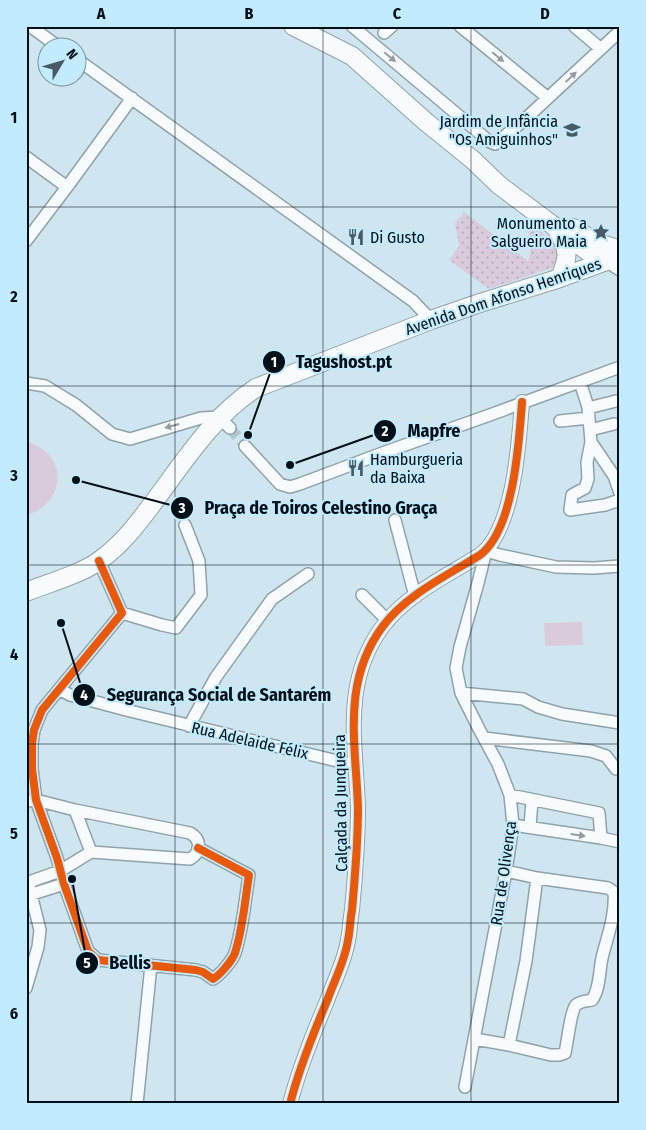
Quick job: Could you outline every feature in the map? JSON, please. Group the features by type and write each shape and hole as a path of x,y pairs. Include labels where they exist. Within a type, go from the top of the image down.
{"main road":[{"path":"292,26 352,56 426,122 474,160 587,237 604,245 614,260"},
{"path":"474,160 499,186 556,228 614,260"},
{"path":"556,228 566,246 567,253 560,278"},
{"name":"Avenida Dom Afonso Henriques","path":"26,592 82,570 100,561 114,549 131,532 203,436 225,423 241,398 256,388 431,320 614,260"}],"street":[{"path":"30,26 46,38"},
{"path":"352,26 490,142 495,144 522,122 620,31"},
{"path":"460,26 548,98"},
{"path":"574,26 601,49"},
{"path":"88,67 413,301 431,320"},
{"path":"26,241 132,98"},
{"path":"26,156 67,187"},
{"path":"245,446 280,484 290,487 620,367"},
{"path":"580,382 589,413 592,442 614,476 620,493"},
{"path":"26,383 45,386 76,405 112,434 130,439 201,418 225,423"},
{"path":"560,421 589,413 616,401"},
{"path":"522,402 516,464 510,495 497,534 486,551 500,556 556,567 594,568 620,566"},
{"path":"590,430 614,424"},
{"path":"592,442 587,462 588,479 585,488 572,495 570,510 605,505 620,500"},
{"path":"395,520 415,596"},
{"path":"122,613 176,628 201,595 199,561 185,525"},
{"name":"Calçada da Junqueira","path":"290,1104 308,1045 335,980 348,940 355,880 358,808 354,765 354,702 362,666 384,625 402,606 486,551"},
{"name":"Rua de Olivença","path":"465,1087 506,871 512,825 510,795 498,764 461,693 456,668 486,551"},
{"path":"100,561 122,613"},
{"path":"189,726 216,677 272,599 308,574"},
{"path":"362,596 388,621"},
{"path":"122,613 42,710 34,730 32,743 31,800 57,858 64,884 88,951 98,960 196,970 203,972 212,979 218,976 235,955 249,875 198,848"},
{"name":"Rua Adelaide Félix","path":"59,690 189,726 354,765"},
{"path":"461,693 523,699 538,707 562,714 620,723"},
{"path":"484,738 591,751 606,756 616,769"},
{"path":"510,795 599,813 601,838"},
{"path":"26,988 38,947 40,930 27,883 60,871 91,852 190,859 197,854 198,848 198,840 190,833 31,800"},
{"path":"530,826 532,800"},
{"path":"75,810 91,852"},
{"path":"512,825 530,826 620,842"},
{"path":"475,1039 551,1055 559,1056 565,1053 576,1005 592,1000 596,995 602,958 610,930 615,901 614,892 608,888 537,878 506,871"},
{"path":"509,1045 526,961 537,878"},
{"path":"29,895 64,884"},
{"path":"137,1104 151,965"}],"shaded area":[{"path":"464,212 528,261 530,240 525,220 556,243 561,252 555,267 489,289 449,260 459,246 455,223"},
{"path":"26,442 37,446 47,453 54,462 57,471 57,481 51,499 36,512 26,515"},
{"path":"582,622 583,645 545,646 544,623"}],"tunnel":[{"path":"230,428 245,446"}],"cycle path":[{"path":"290,1104 307,1051 342,963 349,937 358,821 354,714 356,691 361,669 370,647 392,615 428,586 480,555 491,543 500,526 513,484 522,402"},
{"path":"99,561 122,613 42,710 34,730 32,743 32,769 36,800 88,951 98,960 196,970 203,972 213,979 219,974 229,964 235,953 242,924 249,875 198,848"}],"place":[{"name":"Jardim de Infância \"Os Amiguinhos\"","path":"572,130"},
{"name":"Monumento a Salgueiro Maia","path":"601,232"},
{"name":"Di Gusto","path":"356,237"},
{"name":"Tagushost.pt","path":"248,435"},
{"name":"Mapfre","path":"290,465"},
{"name":"Hamburgueria da Baixa","path":"356,468"},
{"name":"Praça de Toiros Celestino Graça","path":"76,480"},
{"name":"Segurança Social de Santarém","path":"61,623"},
{"name":"Bellis","path":"72,879"}]}
